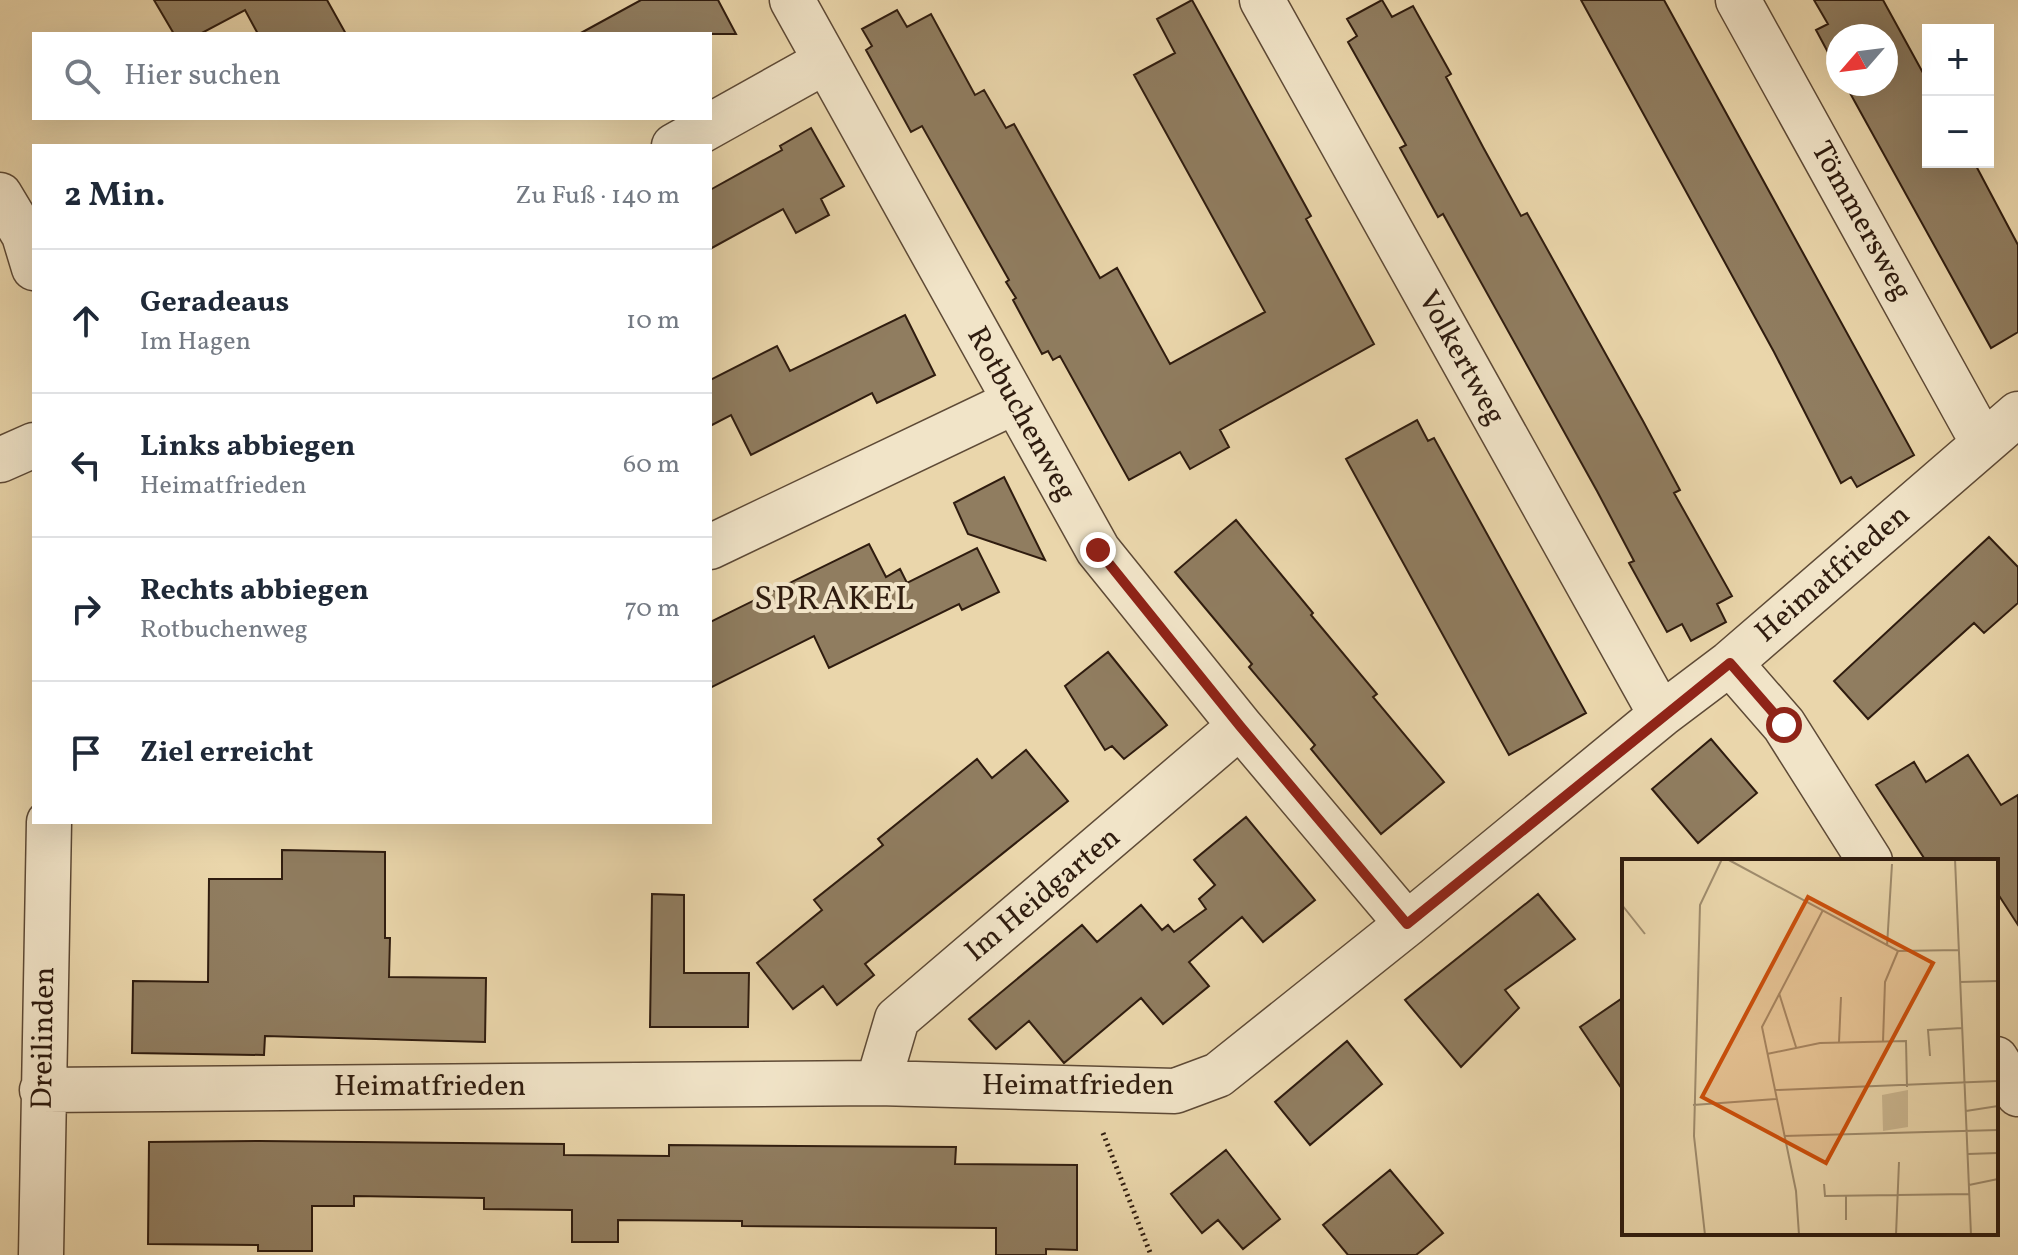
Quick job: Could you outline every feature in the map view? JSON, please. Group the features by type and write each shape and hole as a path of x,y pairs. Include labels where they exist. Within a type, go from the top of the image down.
{"street":[{"name":"Rotbuchenweg","path":"792,0 1098,550 1240,726 1407,924"},
{"name":"Volkertweg","path":"1262,0 1661,715"},
{"name":"Tömmersweg","path":"1738,0 1983,443"},
{"path":"678,144 826,61"},
{"path":"0,195 24,235 32,261"},
{"path":"712,546 1014,402"},
{"name":"Heimatfrieden","path":"42,1090 878,1083 1175,1091 1218,1075 1407,924 1661,715 1730,663 2018,414"},
{"path":"0,460 32,446"},
{"path":"1730,663 1784,725 1869,859"},
{"name":"Im Heidgarten","path":"878,1083 897,1019 1240,726"},
{"name":"Dreilinden","path":"41,1255 49,824"},
{"path":"1998,1062 2018,1094"}],"path":[{"path":"1085,1089 1151,1255"}],"building":[{"path":"154,0 327,0 345,32 257,32 245,10 204,32 173,32"},
{"path":"641,0 718,0 736,34 712,32 583,32"},
{"path":"1192,0 1311,216 1306,219 1374,344 1220,430 1229,447 1190,469 1180,452 1129,480 1060,356 1053,360 1048,351 1042,354 1013,300 1016,298 1006,282 1009,280 922,126 911,132 866,50 872,46 862,29 897,10 907,27 931,14 975,95 984,90 1006,128 1014,124 1100,278 1117,268 1170,364 1265,312 1134,75 1175,53 1157,19"},
{"path":"1382,0 1392,17 1413,6 1451,74 1446,77 1483,147 1521,216 1527,213 1643,421 1680,490 1674,493 1732,596 1717,604 1726,622 1691,641 1682,624 1667,632 1629,563 1634,561 1597,491 1443,214 1438,217 1400,148 1406,145 1348,42 1357,36 1347,19"},
{"path":"1581,0 1664,0 1914,455 1857,487 1851,477 1841,483 1774,352"},
{"path":"1814,0 1883,0 1896,24 1828,24"},
{"path":"1826,25 1826,49 1816,30"},
{"path":"1898,27 1922,71 1922,168 1977,168 2018,245 2018,332 1991,348 1852,96 1898,96"},
{"path":"811,128 844,186 821,199 829,215 796,233 783,209 712,248 712,189 782,150 780,146"},
{"path":"905,315 935,375 877,403 872,393 751,455 731,415 712,425 712,379 777,346 790,371"},
{"path":"1417,420 1428,441 1434,438 1586,713 1509,755 1346,459"},
{"path":"1004,477 1045,560 968,534 954,503"},
{"path":"1236,520 1377,694 1373,697 1444,782 1381,834 1311,749 1315,745 1249,667 1252,664 1175,572"},
{"path":"1989,537 2018,567 2018,603 1984,633 1974,623 1868,719 1834,681"},
{"path":"869,544 886,577 900,569 907,583 977,548 999,592 962,610 959,604 829,668 814,636 712,687 712,621"},
{"path":"1108,652 1167,725 1124,759 1112,746 1105,750 1065,686"},
{"path":"1711,739 1757,793 1698,843 1652,789"},
{"path":"1026,750 1068,801 865,964 874,975 837,1005 823,986 793,1009 757,963 822,910 814,900 883,845 878,839 977,759 992,778"},
{"path":"1968,755 2001,805 2018,795 2018,925 1998,894 1998,859 1925,859 1876,785 1914,762 1926,782"},
{"path":"1246,817 1315,900 1263,942 1242,917 1189,962 1209,986 1163,1024 1141,998 1064,1063 1029,1021 996,1049 969,1019 1082,925 1097,942 1141,905 1162,930 1168,925 1174,932 1206,909 1199,899 1215,885 1194,860"},
{"path":"282,850 385,852 385,938 390,938 389,977 486,978 485,1042 265,1036 264,1055 132,1053 133,981 208,982 209,879 282,879"},
{"path":"652,894 684,895 684,973 749,973 748,1027 650,1027"},
{"path":"1538,894 1575,939 1505,990 1519,1008 1461,1067 1405,1000"},
{"path":"1622,998 1622,1089 1580,1027"},
{"path":"1347,1041 1382,1084 1310,1145 1275,1102"},
{"path":"149,1142 564,1144 564,1155 669,1156 669,1145 956,1147 955,1164 1077,1165 1077,1250 1046,1249 1046,1255 996,1255 996,1228 742,1226 742,1221 618,1220 618,1242 572,1242 572,1210 484,1209 484,1198 354,1196 354,1206 312,1206 312,1251 258,1251 258,1245 148,1244"},
{"path":"1226,1150 1280,1219 1243,1249 1218,1220 1202,1233 1171,1194"},
{"path":"1390,1170 1443,1233 1416,1255 1348,1255 1323,1225"}],"district":[{"name":"SPRAKEL","path":"835,600"}],"route":[{"path":"1098,550 1240,726 1407,924 1661,715 1730,663 1784,725"}]}
